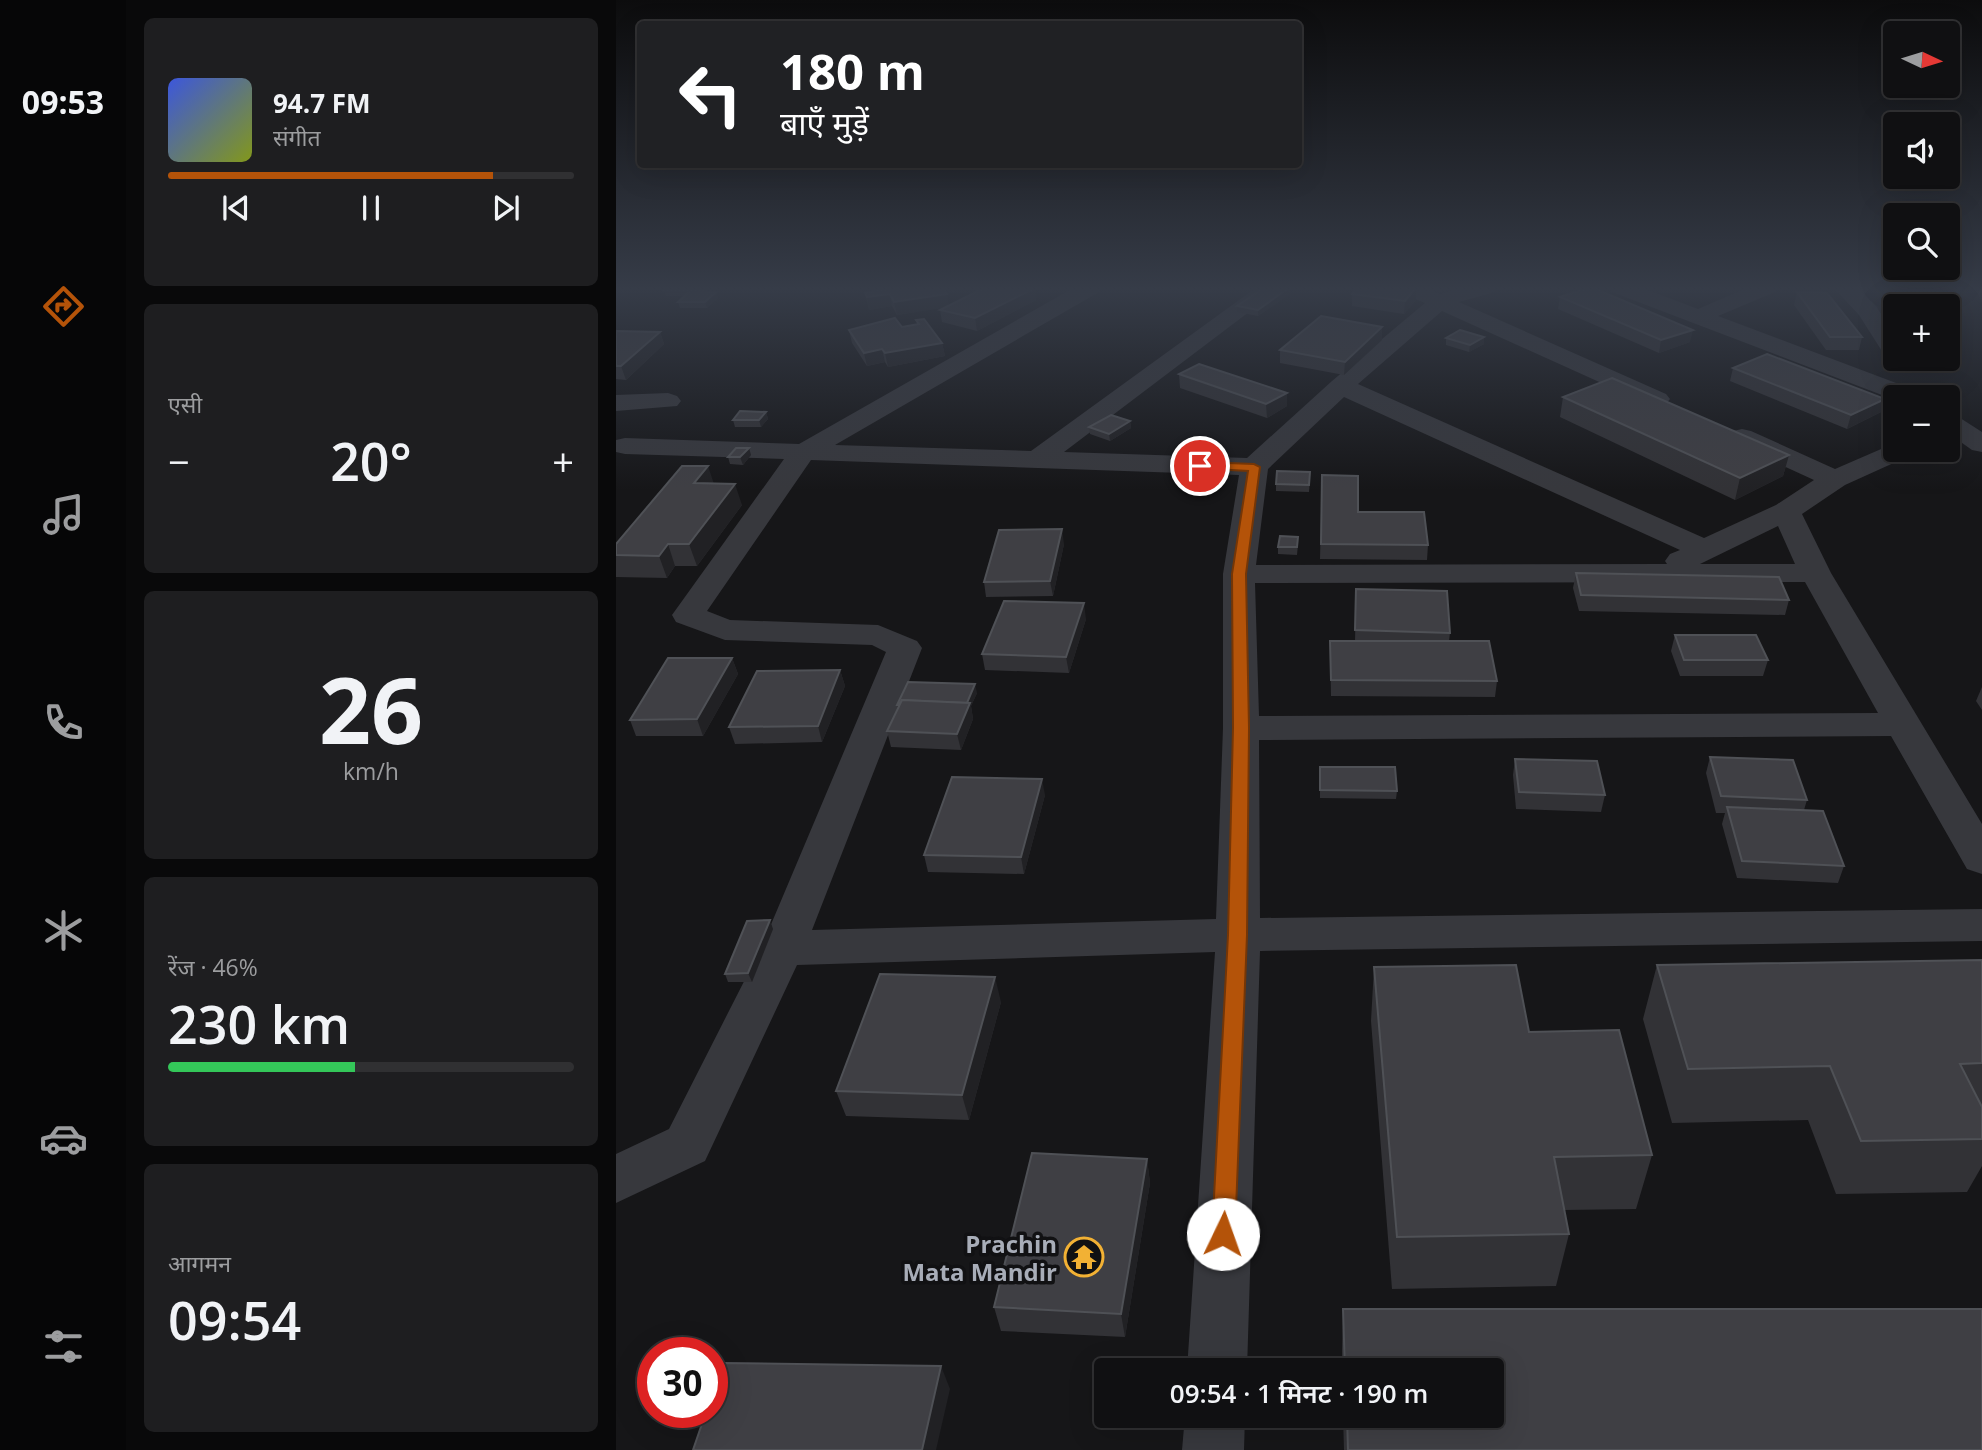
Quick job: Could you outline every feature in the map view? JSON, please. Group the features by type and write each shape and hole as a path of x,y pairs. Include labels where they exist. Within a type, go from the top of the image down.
{"street":[{"path":"616,1180 687,1145 783,948 905,648 878,635 725,630 688,615 803,453 974,355"},
{"path":"1035,461 1179,355"},
{"path":"1218,1358 1238,935 1241,728 1239,574 1254,467 1378,355"},
{"path":"1560,355 1682,410"},
{"path":"1798,355 1883,386"},
{"path":"764,452 920,367"},
{"path":"1341,386 1703,549"},
{"path":"616,403 668,401"},
{"path":"1720,427 1835,479"},
{"path":"1960,431 1982,444"},
{"path":"625,446 1254,467"},
{"path":"1659,574 1703,549 1786,511 1835,479 1883,457"},
{"path":"1786,511 1815,573 1982,859"},
{"path":"1239,574 1815,573"},
{"path":"1241,728 1903,724"},
{"path":"783,948 1238,935 1982,925"},
{"path":"1213,1450 1214,1428"}],"building":[{"path":"616,355 634,355 621,366 616,366"},
{"path":"1305,355 1353,355 1345,362"},
{"path":"1769,355 1883,398 1851,415 1733,368"},
{"path":"1199,364 1287,393 1266,404 1179,374"},
{"path":"1612,378 1789,455 1740,478 1563,397"},
{"path":"740,411 766,412 759,420 733,420"},
{"path":"1111,415 1130,421 1109,434 1089,427"},
{"path":"736,448 749,448 740,457 728,457"},
{"path":"682,466 708,466 694,483 735,484 689,544 668,544 659,556 616,555 616,544"},
{"path":"1277,471 1310,472 1309,485 1276,484"},
{"path":"1322,475 1358,476 1358,512 1424,512 1428,545 1321,544"},
{"path":"1062,529 1050,581 984,582 999,530"},
{"path":"1280,536 1298,537 1297,547 1278,547"},
{"path":"1576,573 1779,577 1789,600 1581,595"},
{"path":"1356,589 1447,591 1450,633 1355,630"},
{"path":"1004,601 1084,603 1066,657 982,654"},
{"path":"1675,635 1756,635 1768,660 1684,660"},
{"path":"1330,641 1489,641 1497,681 1331,680"},
{"path":"668,658 732,658 697,719 630,720"},
{"path":"840,670 818,726 729,727 757,671"},
{"path":"908,682 975,684 967,703 902,700 897,705"},
{"path":"902,700 970,703 957,734 887,731"},
{"path":"1710,757 1793,760 1807,800 1721,796"},
{"path":"1515,759 1597,761 1605,795 1519,792"},
{"path":"1320,767 1395,767 1397,791 1320,790"},
{"path":"952,777 1042,779 1021,857 924,855"},
{"path":"1727,807 1823,811 1844,866 1742,861"},
{"path":"770,920 748,973 725,974 747,921"},
{"path":"1982,960 1982,1063 1960,1064 1982,1107 1982,1139 1861,1141 1830,1066 1688,1069 1657,965"},
{"path":"1516,965 1529,1032 1619,1030 1652,1155 1554,1157 1569,1234 1397,1237 1374,967"},
{"path":"880,974 995,977 962,1095 836,1091"},
{"path":"1032,1153 1147,1159 1121,1314 994,1307"},
{"path":"1343,1309 1982,1309 1982,1450 1348,1450 1347,1428 1504,1428 1504,1358 1345,1358"},
{"path":"728,1363 941,1366 922,1450 693,1450 701,1428 728,1428"}],"place":[{"name":"Prachin Mata Mandir","path":"1084,1257"}],"route":[{"path":"1200,466 1254,467 1239,574 1241,728 1238,935 1223,1234"}]}
